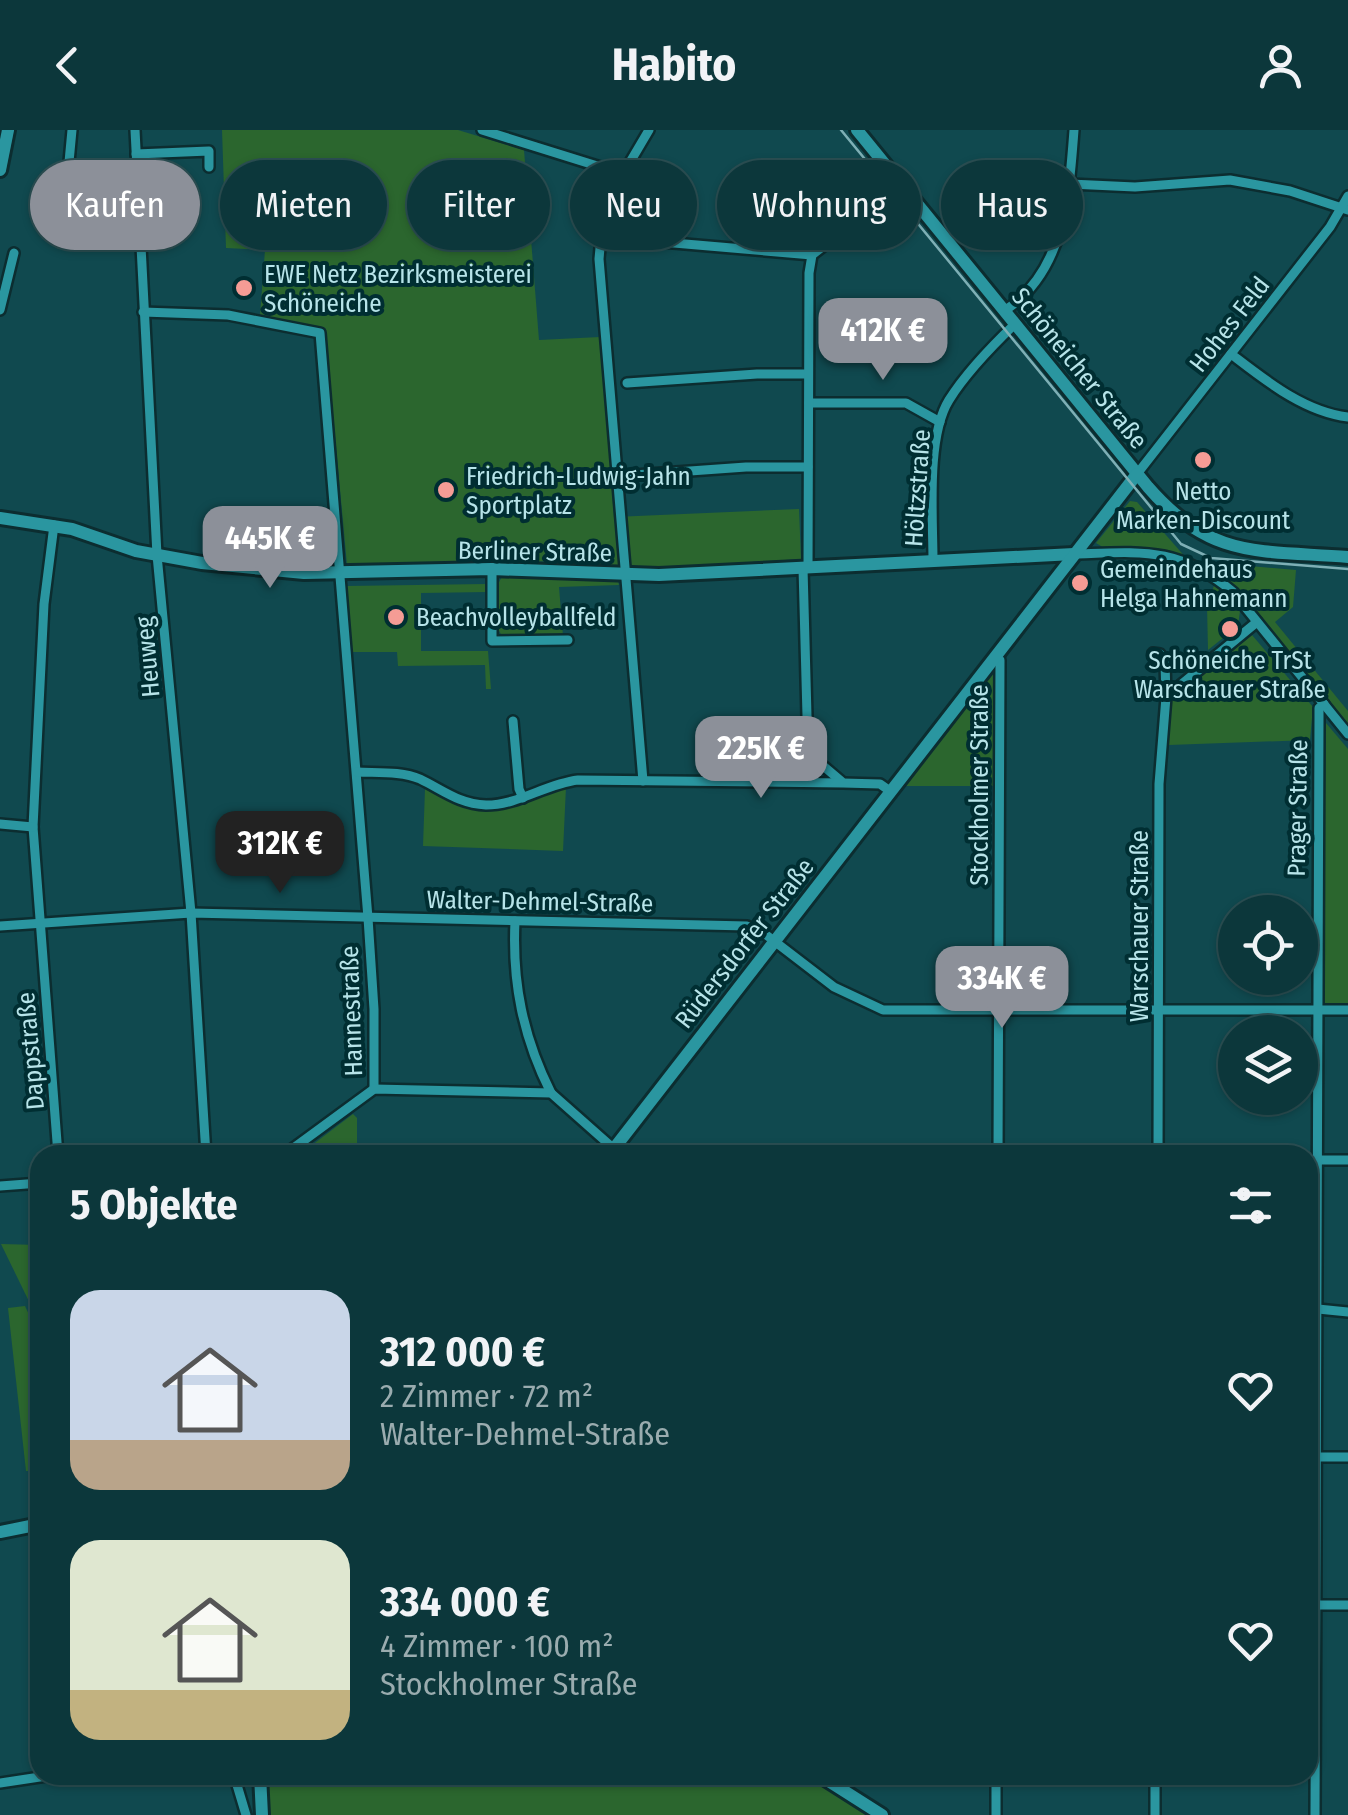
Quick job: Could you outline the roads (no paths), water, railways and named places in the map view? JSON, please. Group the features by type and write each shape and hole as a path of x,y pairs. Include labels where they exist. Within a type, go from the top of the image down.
{"street":[{"path":"0,170 8,130"},
{"path":"69,160 72,130"},
{"name":"Heuweg","path":"136,130 157,555 192,912 205,1145"},
{"path":"482,130 579,160"},
{"path":"632,160 649,130"},
{"name":"Schöneicher Straße","path":"856,130 881,160"},
{"path":"1072,160 1074,130"},
{"path":"136,154 209,151 209,167"},
{"path":"1083,184 1136,186 1230,180 1290,191 1345,209"},
{"name":"Hohes Feld","path":"1138,474 1345,209 1348,196"},
{"name":"Schöneicher Straße","path":"921,208 1178,520 1199,534 1241,548 1348,557"},
{"path":"697,245 812,255 818,250"},
{"path":"602,250 604,331 643,781"},
{"path":"1004,311 1030,290 1053,250"},
{"path":"0,310 4,272 14,253"},
{"path":"804,782 808,754 806,568 812,255"},
{"name":"Hannestraße","path":"143,312 228,315 320,332 368,918 374,1089"},
{"name":"Höltzstraße","path":"933,560 940,422 948,401 1015,324"},
{"path":"1231,354 1288,395 1329,415 1348,416"},
{"path":"627,383 808,374"},
{"path":"809,402 906,402 940,422"},
{"path":"634,475 808,467"},
{"name":"Rüdersdorfer Straße","path":"620,1145 890,790 1138,474"},
{"name":"Berliner Straße","path":"0,518 54,526 157,555 219,565 340,574 492,570 628,576 1074,554"},
{"name":"Dappstraße","path":"54,526 42,621 33,827 57,1145"},
{"path":"1074,554 1150,551 1180,560 1216,578 1233,592 1348,734"},
{"path":"492,570 492,641 568,640"},
{"path":"1166,697 1257,622"},
{"name":"Warschauer Straße","path":"1152,653 1160,654 1165,662 1166,697 1159,784 1158,1145"},
{"name":"Stockholmer Straße","path":"996,657 1000,660 998,1145"},
{"name":"Prager Straße","path":"1313,1145 1319,708 1324,704"},
{"path":"513,721 523,798"},
{"path":"808,754 844,782"},
{"path":"357,772 409,776 446,795 492,805 568,782 844,782 880,784 890,790"},
{"path":"0,824 33,827"},
{"name":"Walter-Dehmel-Straße","path":"0,926 192,912 747,926 774,941 834,987 883,1010 1348,1010"},
{"path":"514,921 513,962 530,1048 551,1094 605,1145"},
{"path":"298,1145 374,1089 551,1094"},
{"path":"1318,1160 1348,1160"},
{"path":"0,1186 30,1184"},
{"path":"1318,1310 1348,1312"},
{"path":"1318,1457 1348,1457"},
{"path":"0,1532 30,1526"},
{"path":"1318,1605 1348,1604"},
{"path":"0,1783 30,1778"},
{"path":"237,1785 246,1815"},
{"path":"260,1785 262,1815"},
{"path":"835,1785 882,1815"},
{"path":"996,1785 996,1815"},
{"path":"1155,1785 1155,1815"},
{"name":"Prager Straße","path":"1314,1785 1315,1815"}],"tram line":[{"path":"841,130 1181,544 1211,558 1348,569"}],"place":[{"name":"EWE Netz Bezirksmeisterei Schöneiche","path":"244,288"},
{"name":"Netto Marken-Discount","path":"1203,460"},
{"name":"Friedrich-Ludwig-Jahn Sportplatz","path":"446,490"},
{"name":"Gemeindehaus Helga Hahnemann","path":"1080,583"},
{"name":"Beachvolleyballfeld","path":"396,617"},
{"name":"Schöneiche TrSt Warschauer Straße","path":"1230,629"}]}
